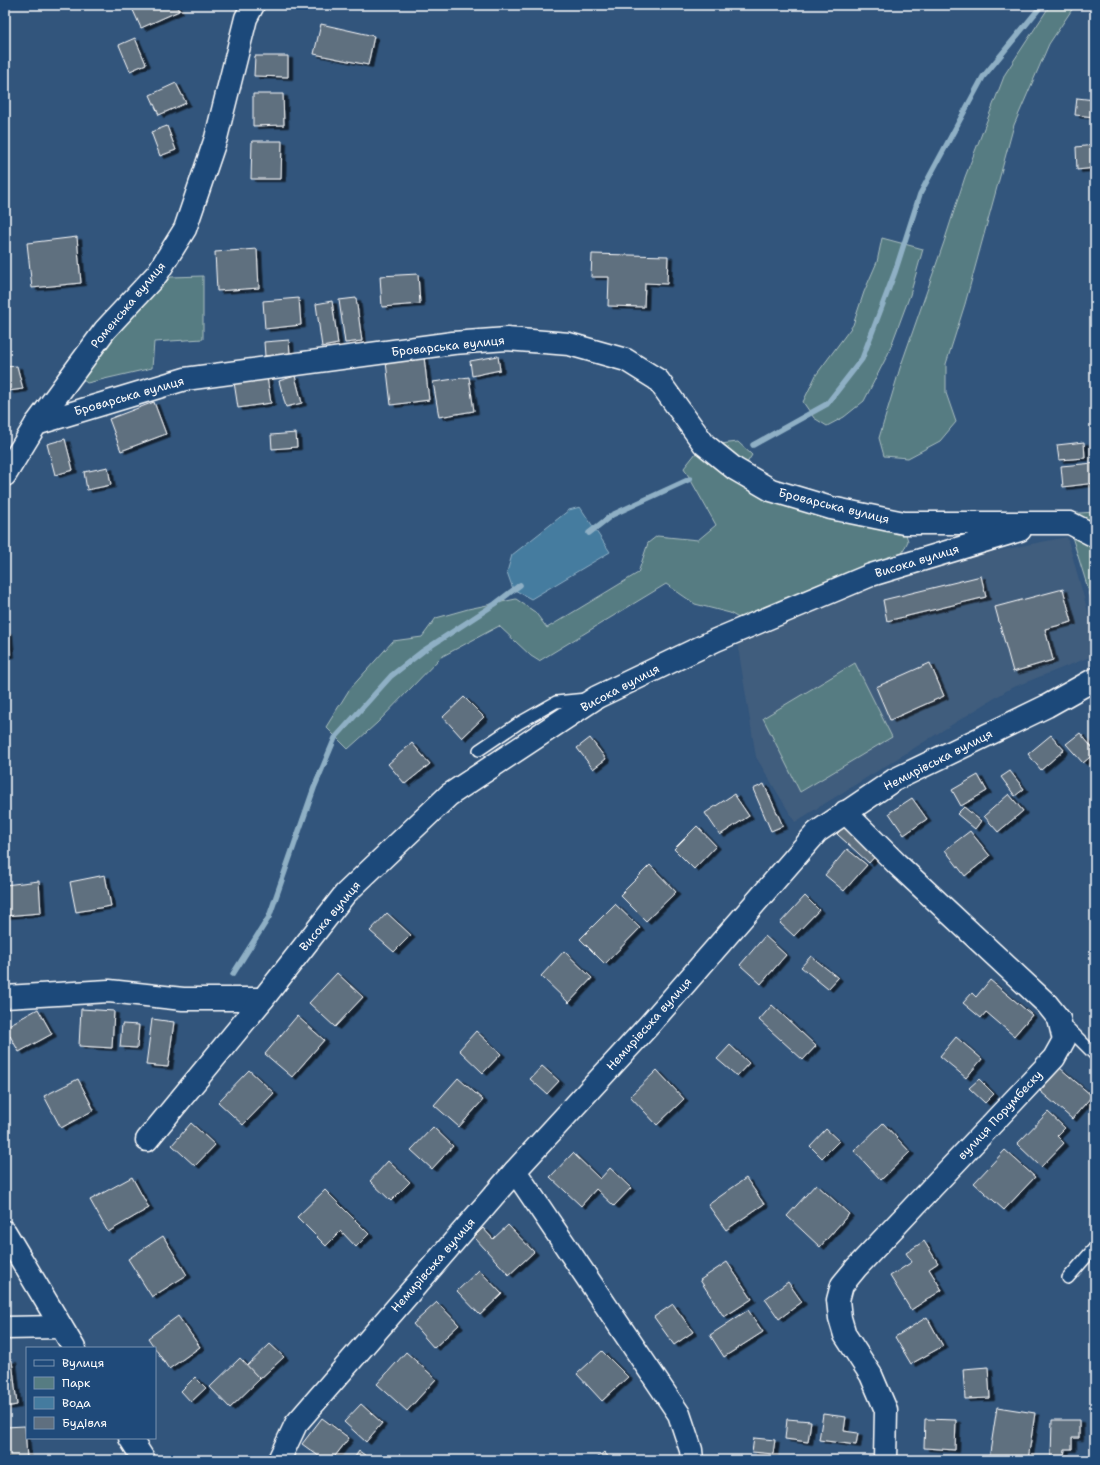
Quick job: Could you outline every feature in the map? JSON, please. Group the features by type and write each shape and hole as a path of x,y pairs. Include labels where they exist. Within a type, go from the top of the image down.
{"street":[{"name":"Роменська вулиця","path":"5,475 36,424 105,330 157,274 185,229 216,138 247,10"},
{"name":"Броварська вулиця","path":"36,424 185,379 453,343 507,339 569,344 626,360 658,380 704,444 735,469 771,490 831,508 904,523 1070,523 1095,536"},
{"name":"Висока вулиця","path":"147,1140 263,999 345,894 449,795 597,697 716,640 871,575 1042,523"},
{"name":"Немирівська вулиця","path":"279,1460 296,1424 515,1171 650,1024 817,832 894,780 1047,706 1095,679"},
{"name":"вулиця Порумбеску","path":"845,812 897,864 1047,1004 1059,1019 1064,1040 1054,1058 856,1268 842,1285 838,1300 840,1318 845,1335 871,1375 886,1410 885,1460"},
{"path":"5,997 109,991 183,999 263,999"},
{"path":"515,1171 678,1414 691,1450 692,1460"},
{"path":"5,1232 73,1347"},
{"path":"5,1328 61,1327"},
{"path":"131,1439 144,1460"}],"lane":[{"path":"479,750 519,723 556,702 597,697"},
{"path":"1059,1019 1095,1055"},
{"path":"1068,1278 1095,1248"}],"shaded area":[{"path":"1067,537 1095,637 1095,655 1011,688 795,822 756,757 737,641 768,626 930,564"}],"green space":[{"path":"1048,5 1075,5 1049,44 1014,125 965,304 946,364 946,393 956,422 940,441 908,458 884,456 879,438 900,368 965,177 1005,74 1047,10"},
{"path":"882,238 923,249 910,295 888,354 864,401 844,417 827,426 814,418 803,402 816,375 853,325 864,292 877,262"},
{"path":"203,276 203,339 154,342 152,368 87,383 82,379 87,365 131,316 171,277"},
{"path":"738,442 752,455 736,480 905,531 908,541 900,558 747,623 730,613 695,604 666,584 539,661 531,656 499,626 441,657 377,723 348,749 326,727 349,690 393,641 422,637 436,618 468,609 516,599 535,612 547,628 638,573 648,543 657,536 698,540 716,525 684,468 696,453 720,444"},
{"path":"1095,512 1095,611 1065,514"},
{"path":"855,663 892,737 800,792 763,718"}],"water":[{"path":"580,507 610,552 531,599 513,589 507,572 512,555 569,510"}],"building":[{"path":"139,5 176,5 179,11 141,28 132,8"},
{"path":"321,24 374,36 368,65 314,54"},
{"path":"135,38 146,64 130,71 119,45"},
{"path":"255,56 288,56 288,77 254,76"},
{"path":"176,83 186,103 159,115 150,95"},
{"path":"253,94 283,94 284,125 253,126"},
{"path":"1077,98 1095,100 1095,117 1075,115"},
{"path":"167,126 176,150 160,156 151,132"},
{"path":"252,141 282,141 281,179 251,179"},
{"path":"1094,145 1095,168 1077,170 1076,147"},
{"path":"77,237 81,283 32,288 27,243"},
{"path":"257,249 259,288 217,291 215,252"},
{"path":"592,254 668,256 667,284 645,283 644,307 608,306 609,277 591,277"},
{"path":"418,274 420,304 382,307 380,276"},
{"path":"299,298 301,325 265,329 263,301"},
{"path":"356,298 362,341 345,343 339,300"},
{"path":"332,301 338,344 322,347 316,304"},
{"path":"289,340 290,354 265,356 264,342"},
{"path":"498,356 500,370 472,376 470,361"},
{"path":"424,357 429,400 391,405 386,362"},
{"path":"17,366 23,389 9,391 5,367"},
{"path":"295,376 302,403 286,407 279,381"},
{"path":"267,377 271,403 238,408 234,382"},
{"path":"469,377 474,411 439,417 433,382"},
{"path":"154,402 166,434 121,451 109,419"},
{"path":"296,433 297,447 272,449 271,435"},
{"path":"65,439 73,470 55,475 47,444"},
{"path":"1084,442 1085,458 1059,460 1057,445"},
{"path":"1094,463 1095,483 1063,487 1061,466"},
{"path":"108,467 111,485 87,490 84,472"},
{"path":"981,576 986,597 887,621 883,600"},
{"path":"1063,589 1072,622 1045,629 1053,660 1013,672 995,607"},
{"path":"5,632 8,632 10,655 5,655"},
{"path":"930,663 944,696 890,720 876,687"},
{"path":"464,697 484,717 462,738 443,717"},
{"path":"1080,733 1095,751 1095,753 1083,763 1066,744"},
{"path":"1051,735 1064,750 1041,770 1028,754"},
{"path":"590,738 606,759 593,769 577,748"},
{"path":"412,743 430,764 405,784 388,764"},
{"path":"1010,771 1024,789 1015,796 1001,777"},
{"path":"978,775 987,791 961,806 952,790"},
{"path":"764,784 783,826 771,831 753,789"},
{"path":"734,794 749,816 720,835 705,813"},
{"path":"1009,794 1023,811 998,832 984,816"},
{"path":"912,798 927,819 904,835 889,813"},
{"path":"964,807 981,821 975,829 957,814"},
{"path":"846,824 878,853 869,863 837,834"},
{"path":"697,826 716,846 694,869 674,849"},
{"path":"970,831 990,856 965,876 945,850"},
{"path":"847,849 867,865 844,891 825,875"},
{"path":"650,865 676,892 646,921 620,895"},
{"path":"105,875 111,906 76,912 70,882"},
{"path":"39,881 41,913 5,916 5,885"},
{"path":"805,896 819,910 794,936 780,923"},
{"path":"615,904 640,928 605,964 580,939"},
{"path":"387,913 411,935 394,952 370,931"},
{"path":"765,936 786,955 761,984 740,965"},
{"path":"564,951 592,978 569,1003 541,976"},
{"path":"811,956 838,978 828,989 801,967"},
{"path":"337,973 363,997 335,1027 309,1003"},
{"path":"990,980 1032,1015 1014,1036 986,1012 981,1018 963,1003 972,993 976,997"},
{"path":"772,1005 816,1046 803,1060 759,1020"},
{"path":"38,1009 52,1034 19,1052 5,1027"},
{"path":"81,1009 114,1011 112,1048 79,1046"},
{"path":"297,1016 324,1040 292,1077 265,1054"},
{"path":"152,1019 174,1022 168,1067 146,1065"},
{"path":"122,1024 139,1025 137,1048 120,1047"},
{"path":"476,1031 501,1054 483,1073 459,1050"},
{"path":"956,1037 982,1059 966,1078 940,1056"},
{"path":"730,1045 749,1063 737,1076 717,1059"},
{"path":"542,1066 559,1081 547,1094 530,1079"},
{"path":"1060,1068 1092,1096 1072,1119 1040,1091"},
{"path":"249,1070 274,1093 243,1125 218,1102"},
{"path":"657,1070 684,1099 657,1125 630,1096"},
{"path":"458,1078 483,1100 459,1127 434,1105"},
{"path":"78,1079 94,1110 61,1128 44,1096"},
{"path":"979,1079 994,1094 985,1103 969,1088"},
{"path":"1048,1112 1065,1128 1057,1136 1064,1143 1041,1167 1017,1144"},
{"path":"191,1123 215,1145 195,1166 172,1145"},
{"path":"883,1123 910,1152 881,1180 854,1151"},
{"path":"433,1127 453,1146 432,1169 411,1150"},
{"path":"826,1129 839,1141 822,1158 810,1146"},
{"path":"1005,1150 1035,1177 1004,1210 974,1183"},
{"path":"573,1153 600,1179 610,1168 631,1188 614,1206 596,1189 581,1206 550,1177"},
{"path":"388,1161 410,1182 391,1201 370,1181"},
{"path":"132,1177 149,1208 108,1232 90,1200"},
{"path":"746,1178 764,1204 726,1230 708,1205"},
{"path":"816,1184 849,1214 820,1247 787,1216"},
{"path":"325,1190 369,1234 356,1247 341,1231 326,1246 297,1217"},
{"path":"508,1225 534,1252 509,1275 474,1237 483,1228 493,1239"},
{"path":"163,1236 187,1275 152,1297 128,1259"},
{"path":"924,1241 938,1263 929,1269 942,1290 911,1310 890,1276 912,1262 906,1253"},
{"path":"727,1262 752,1299 724,1317 700,1280"},
{"path":"479,1270 502,1294 480,1315 457,1291"},
{"path":"788,1282 802,1302 779,1319 765,1299"},
{"path":"437,1302 459,1325 434,1348 413,1324"},
{"path":"673,1304 693,1332 674,1345 654,1317"},
{"path":"748,1310 763,1332 724,1357 710,1335"},
{"path":"178,1316 200,1347 169,1369 156,1350 156,1347 154,1347 148,1338"},
{"path":"927,1317 943,1346 911,1364 895,1337"},
{"path":"270,1344 284,1357 260,1379 247,1366"},
{"path":"602,1351 628,1377 602,1401 577,1374"},
{"path":"406,1352 436,1379 407,1411 377,1384"},
{"path":"240,1358 260,1379 230,1408 210,1387"},
{"path":"12,1360 17,1405 5,1407 5,1361"},
{"path":"988,1367 990,1398 965,1399 963,1369"},
{"path":"195,1377 206,1388 191,1402 181,1391"},
{"path":"361,1404 382,1423 366,1442 344,1422"},
{"path":"997,1407 1035,1413 1028,1460 989,1459"},
{"path":"823,1414 846,1417 844,1431 858,1433 856,1445 819,1440"},
{"path":"322,1418 349,1438 332,1460 324,1460 302,1444"},
{"path":"787,1419 811,1421 808,1442 785,1439"},
{"path":"925,1419 956,1420 955,1450 924,1448"},
{"path":"1052,1420 1079,1420 1079,1438 1072,1438 1072,1449 1065,1449 1064,1457 1051,1457"},
{"path":"25,1426 27,1460 5,1460 5,1427"},
{"path":"754,1438 775,1440 773,1454 752,1452"},
{"path":"359,1451 372,1460 353,1460"},
{"path":"604,1452 611,1460 595,1460"}],"waterway":[{"path":"753,445 827,404 862,359 895,272 920,194 983,77 1042,5"},
{"path":"589,533 612,515 690,479"},
{"path":"233,974 269,917 314,788 335,738 391,676 423,651 495,604 520,585"}]}
